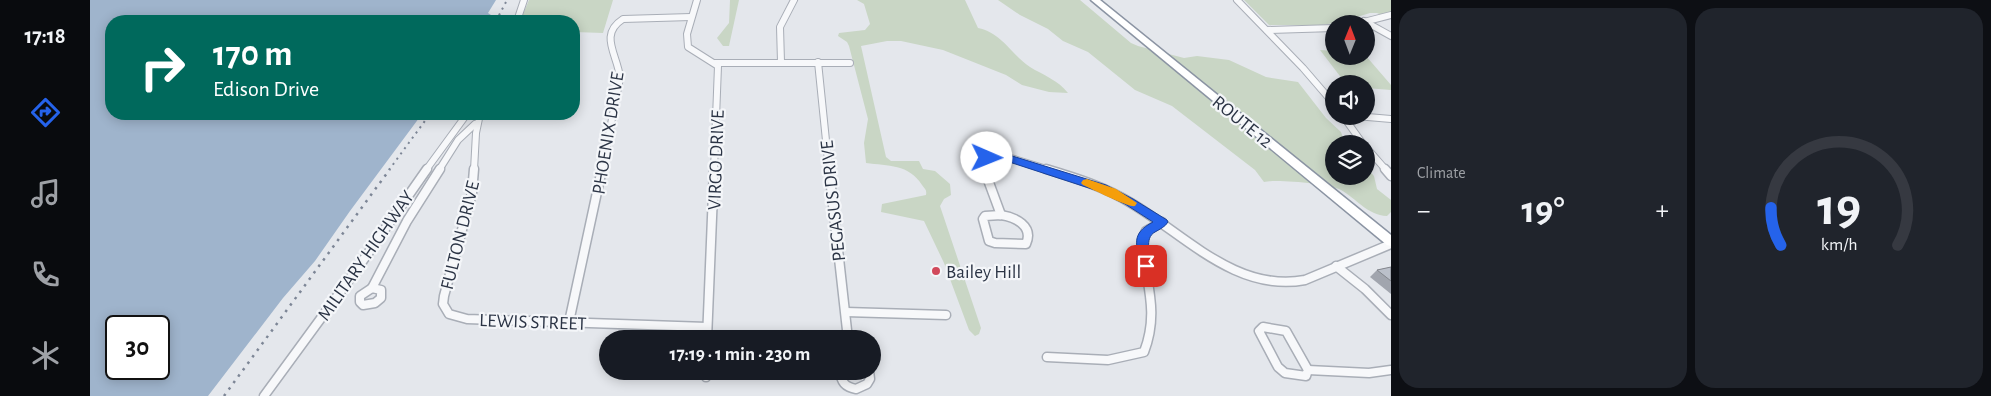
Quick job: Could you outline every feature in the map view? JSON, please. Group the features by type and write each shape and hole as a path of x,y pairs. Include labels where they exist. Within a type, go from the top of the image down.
{"highway":[{"name":"ROUTE 12","path":"1094,0 1391,243"}],"street":[{"path":"519,15 524,0"},
{"path":"697,0 687,34 688,47 692,52 715,63 850,63"},
{"path":"781,62 780,27 794,0"},
{"path":"1237,0 1325,94"},
{"path":"1375,19 1391,15"},
{"name":"PHOENIX DRIVE","path":"569,322 587,244 620,78 618,63 608,37 610,27 616,22 631,18 691,17"},
{"path":"1375,27 1391,36"},
{"path":"1267,30 1325,28"},
{"name":"PEGASUS DRIVE","path":"818,62 836,243 847,330"},
{"name":"VIRGO DRIVE","path":"708,330 718,70 718,66 715,63"},
{"path":"1375,118 1391,119"},
{"name":"MILITARY HIGHWAY","path":"264,396 357,269 461,120"},
{"path":"372,288 407,221 458,140 475,124 471,120"},
{"name":"FULTON DRIVE","path":"449,314 443,304 444,296 472,193 475,124 477,120"},
{"path":"978,148 1112,192 1162,222 1227,267 1261,280 1292,282 1310,278 1377,247 1391,243"},
{"path":"993,153 987,158 984,169 1001,215"},
{"path":"1375,157 1391,176"},
{"path":"1001,215 1017,217 1023,222 1028,240 1026,244 989,241 983,219 985,216 1001,215"},
{"path":"1047,357 1104,361 1129,359 1144,352 1151,339 1154,319 1153,301 1142,240 1146,231 1162,222"},
{"path":"1336,266 1379,302 1391,315"},
{"path":"846,312 946,315"},
{"name":"LEWIS STREET","path":"449,314 467,320 708,327"},
{"path":"1263,327 1286,331 1308,370 1306,376 1285,373 1278,367 1259,331 1263,327"},
{"path":"1308,370 1369,373 1391,370"},
{"path":"840,380 854,390 864,388 870,380"}],"green space":[{"path":"529,0 613,0 603,33 580,32 580,15 523,15"},
{"path":"730,0 739,0 729,46 723,46 717,38 729,23"},
{"path":"857,0 965,0 978,28 994,34 1023,62 1055,81 1068,93 1049,92 1022,85 1006,75 943,50 901,41 887,41 861,46 886,157 891,161 919,161 923,169 935,171 950,184 951,195 944,199 940,206 981,328 979,334 975,336 969,330 944,263 924,221 881,212 882,204 926,195 926,192 917,178 911,173 897,167 866,163 864,143 868,119 849,46 847,42 838,36 839,33 865,30 870,24 864,4"},
{"path":"998,0 1080,0 1131,43 1138,46 1184,58 1197,56 1229,60 1266,77 1298,82 1325,117 1325,125 1334,125 1342,135 1325,135 1325,185 1375,185 1375,180 1377,189 1391,200 1391,212 1387,216 1374,213 1341,190 1335,188 1315,184 1264,182 1255,170 1172,106 1135,90 1088,52 1063,41 1048,29 1020,15"},
{"path":"1244,0 1391,0 1391,19 1377,13 1325,15 1325,24 1269,25"},
{"path":"1331,65 1374,65 1391,85 1391,90 1375,89 1375,75 1339,75"}],"water":[{"path":"90,0 496,0 488,13 491,15 105,15 105,120 418,120 315,261 283,298 208,396 90,396"}],"building":[{"path":"1391,267 1391,281 1377,270"}],"railway":[{"path":"499,15 507,0"},
{"path":"389,170 426,120"},
{"path":"224,396 390,169"}],"slow traffic":[{"path":"1087,183 1112,192 1131,203"}],"place":[{"name":"Bailey Hill","path":"936,271"}],"route":[{"path":"987,158 993,153 1083,181 1112,192 1162,222 1146,231 1142,240 1146,266"}]}
